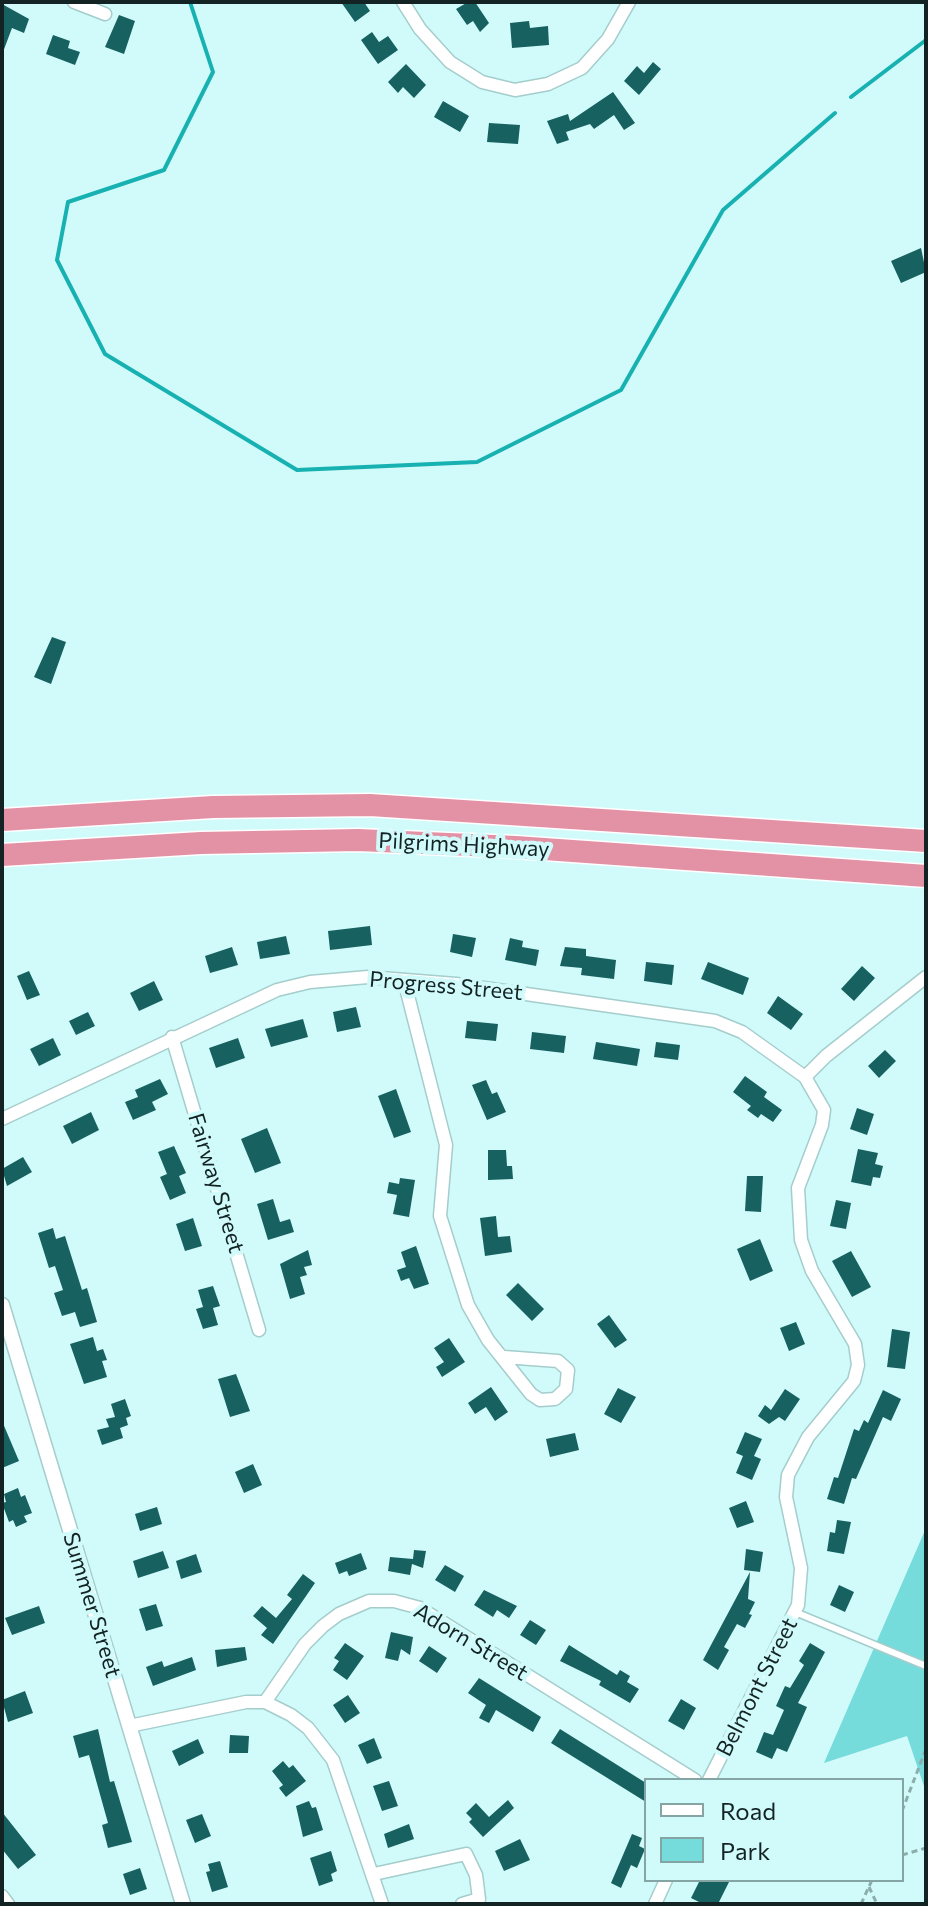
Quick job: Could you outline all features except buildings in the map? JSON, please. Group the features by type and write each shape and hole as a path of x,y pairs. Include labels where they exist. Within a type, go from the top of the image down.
{"highway":[{"name":"Pilgrims Highway","path":"2,820 213,807 370,805 926,841"},
{"name":"Pilgrims Highway","path":"2,855 188,843 358,840 926,876"}],"street":[{"path":"74,2 105,14"},
{"path":"403,2 420,29 450,62 482,82 515,90 548,84 582,68 614,31 629,2"},
{"name":"Progress Street","path":"2,1119 277,990 310,982 368,977 503,990 715,1021 742,1032 805,1077"},
{"path":"805,1077 826,1056 926,977"},
{"path":"404,980 446,1145 447,1168 441,1199 443,1225 468,1305 488,1340 540,1400 555,1399 566,1389 568,1370 558,1361 504,1357"},
{"name":"Fairway Street","path":"172,1037 259,1330"},
{"name":"Belmont Street","path":"710,1778 795,1612 801,1589 801,1568 786,1497 788,1475 808,1437 854,1381 858,1365 855,1344 812,1271 801,1240 798,1188 822,1125 824,1110 805,1077"},
{"name":"Summer Street","path":"2,1305 183,1904"},
{"name":"Adorn Street","path":"265,1702 305,1644 323,1626 339,1614 369,1601 394,1601 420,1608 692,1778"},
{"path":"129,1726 230,1705 265,1702 308,1728 333,1760 382,1904"},
{"path":"374,1874 466,1854 476,1875 479,1899 462,1904"},
{"path":"655,1904 665,1882"},
{"path":"2,1896 8,1904"}],"lane":[{"path":"795,1612 926,1666"}],"path":[{"path":"904,1806 926,1749"},
{"path":"904,1854 926,1848"},
{"path":"861,1904 871,1882"},
{"path":"869,1887 877,1904"}],"green space":[{"path":"926,1528 926,1792 907,1736 824,1763"}],"waterway":[{"path":"190,2 213,72 164,170 68,202 57,260 105,354 297,470 477,462 621,390 723,210 835,113"},
{"path":"851,97 926,40"}]}
